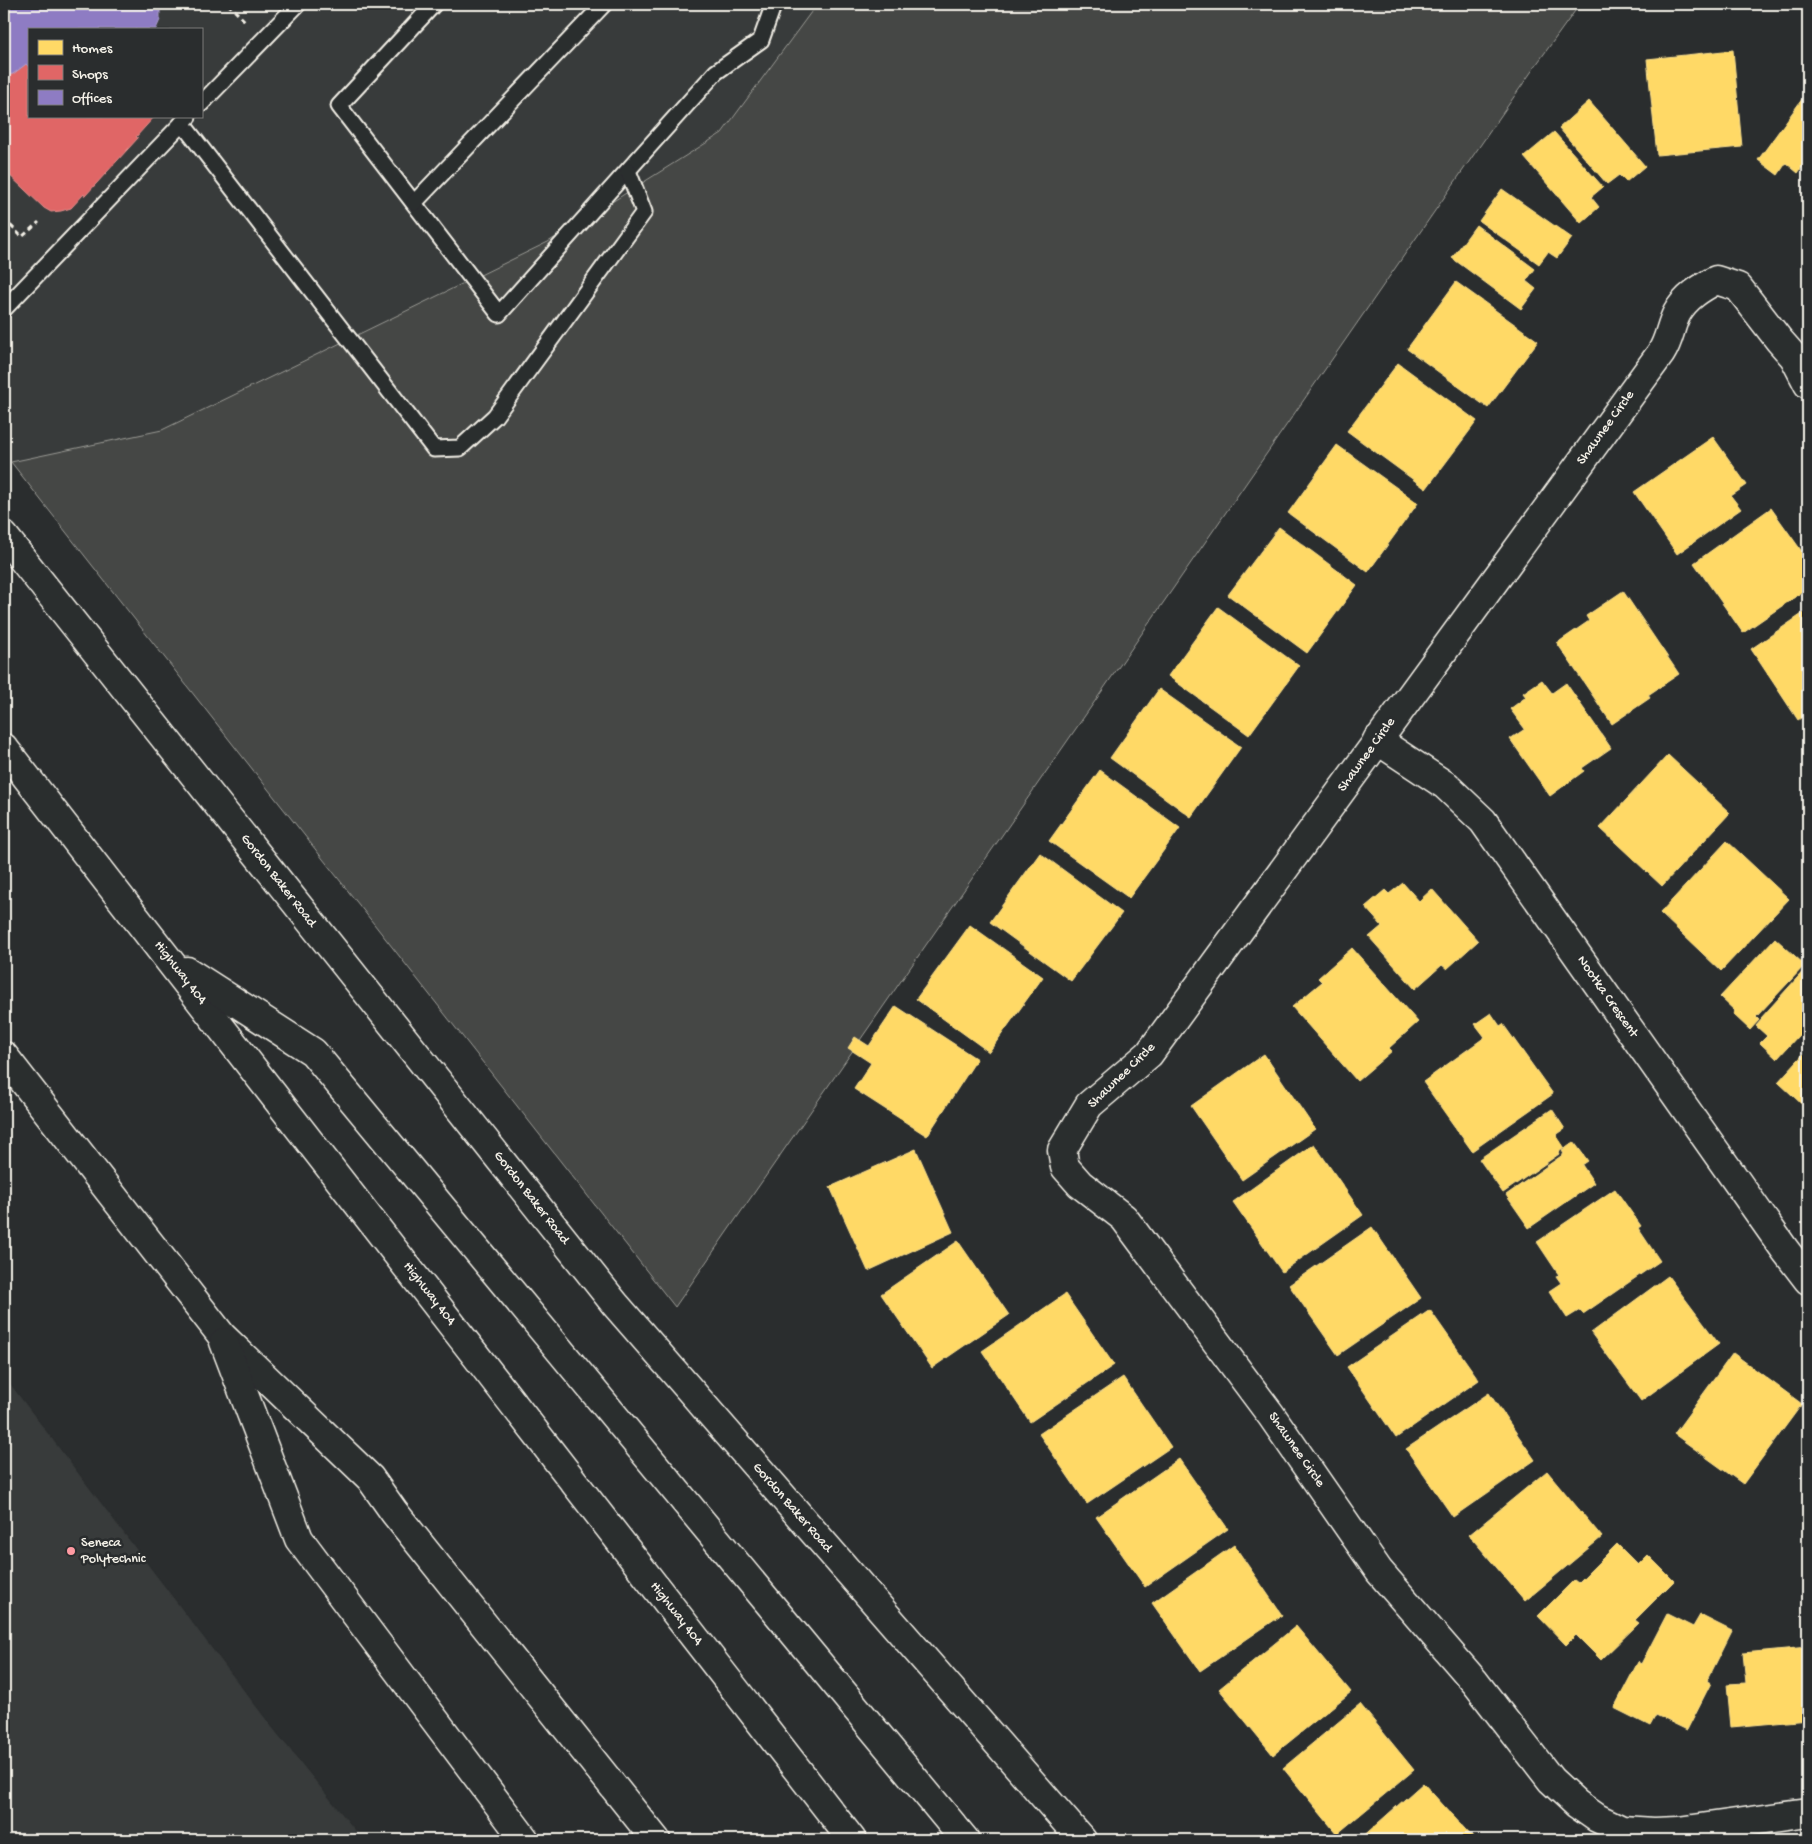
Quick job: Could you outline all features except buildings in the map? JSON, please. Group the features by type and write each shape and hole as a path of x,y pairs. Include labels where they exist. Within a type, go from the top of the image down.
{"main road":[{"name":"Shawnee Circle","path":"1808,384 1794,357 1738,287 1716,280 1696,290 1677,313 1668,343 1661,353 1149,1054 1089,1105 1062,1150 1066,1167 1080,1184 1124,1218 1271,1415 1379,1571 1475,1682 1552,1780 1577,1804 1597,1818 1622,1830 1654,1832 1679,1831 1808,1813"},
{"name":"Gordon Baker Road","path":"4,536 614,1304 1082,1840"},
{"name":"Nootka Crescent","path":"1378,740 1445,785 1483,821 1808,1280"},
{"name":"Highway 404","path":"4,748 170,959 852,1840"},
{"path":"170,959 313,1052 965,1840"},
{"path":"4,1056 222,1336 370,1478 394,1512 656,1840"},
{"path":"222,1336 299,1539 525,1840"}],"lane":[{"path":"202,103 298,4"},
{"path":"434,4 339,106 499,314 716,72 761,40 772,10 770,4"},
{"path":"414,203 604,4"},
{"path":"4,308 186,120 434,449 460,448 496,416 644,212 628,171"}],"path":[{"path":"228,4 244,21 248,17"},
{"path":"4,220 22,237 39,222"}],"shaded area":[{"path":"4,4 817,4 722,133 548,242 162,430 11,462 4,453"},
{"path":"817,4 1580,4 675,1307 11,462 162,430 548,242 722,133"},
{"name":"Seneca Polytechnic","path":"4,1376 271,1726 363,1840 4,1840"}],"place":[{"name":"Seneca Polytechnic","path":"71,1551"}]}
